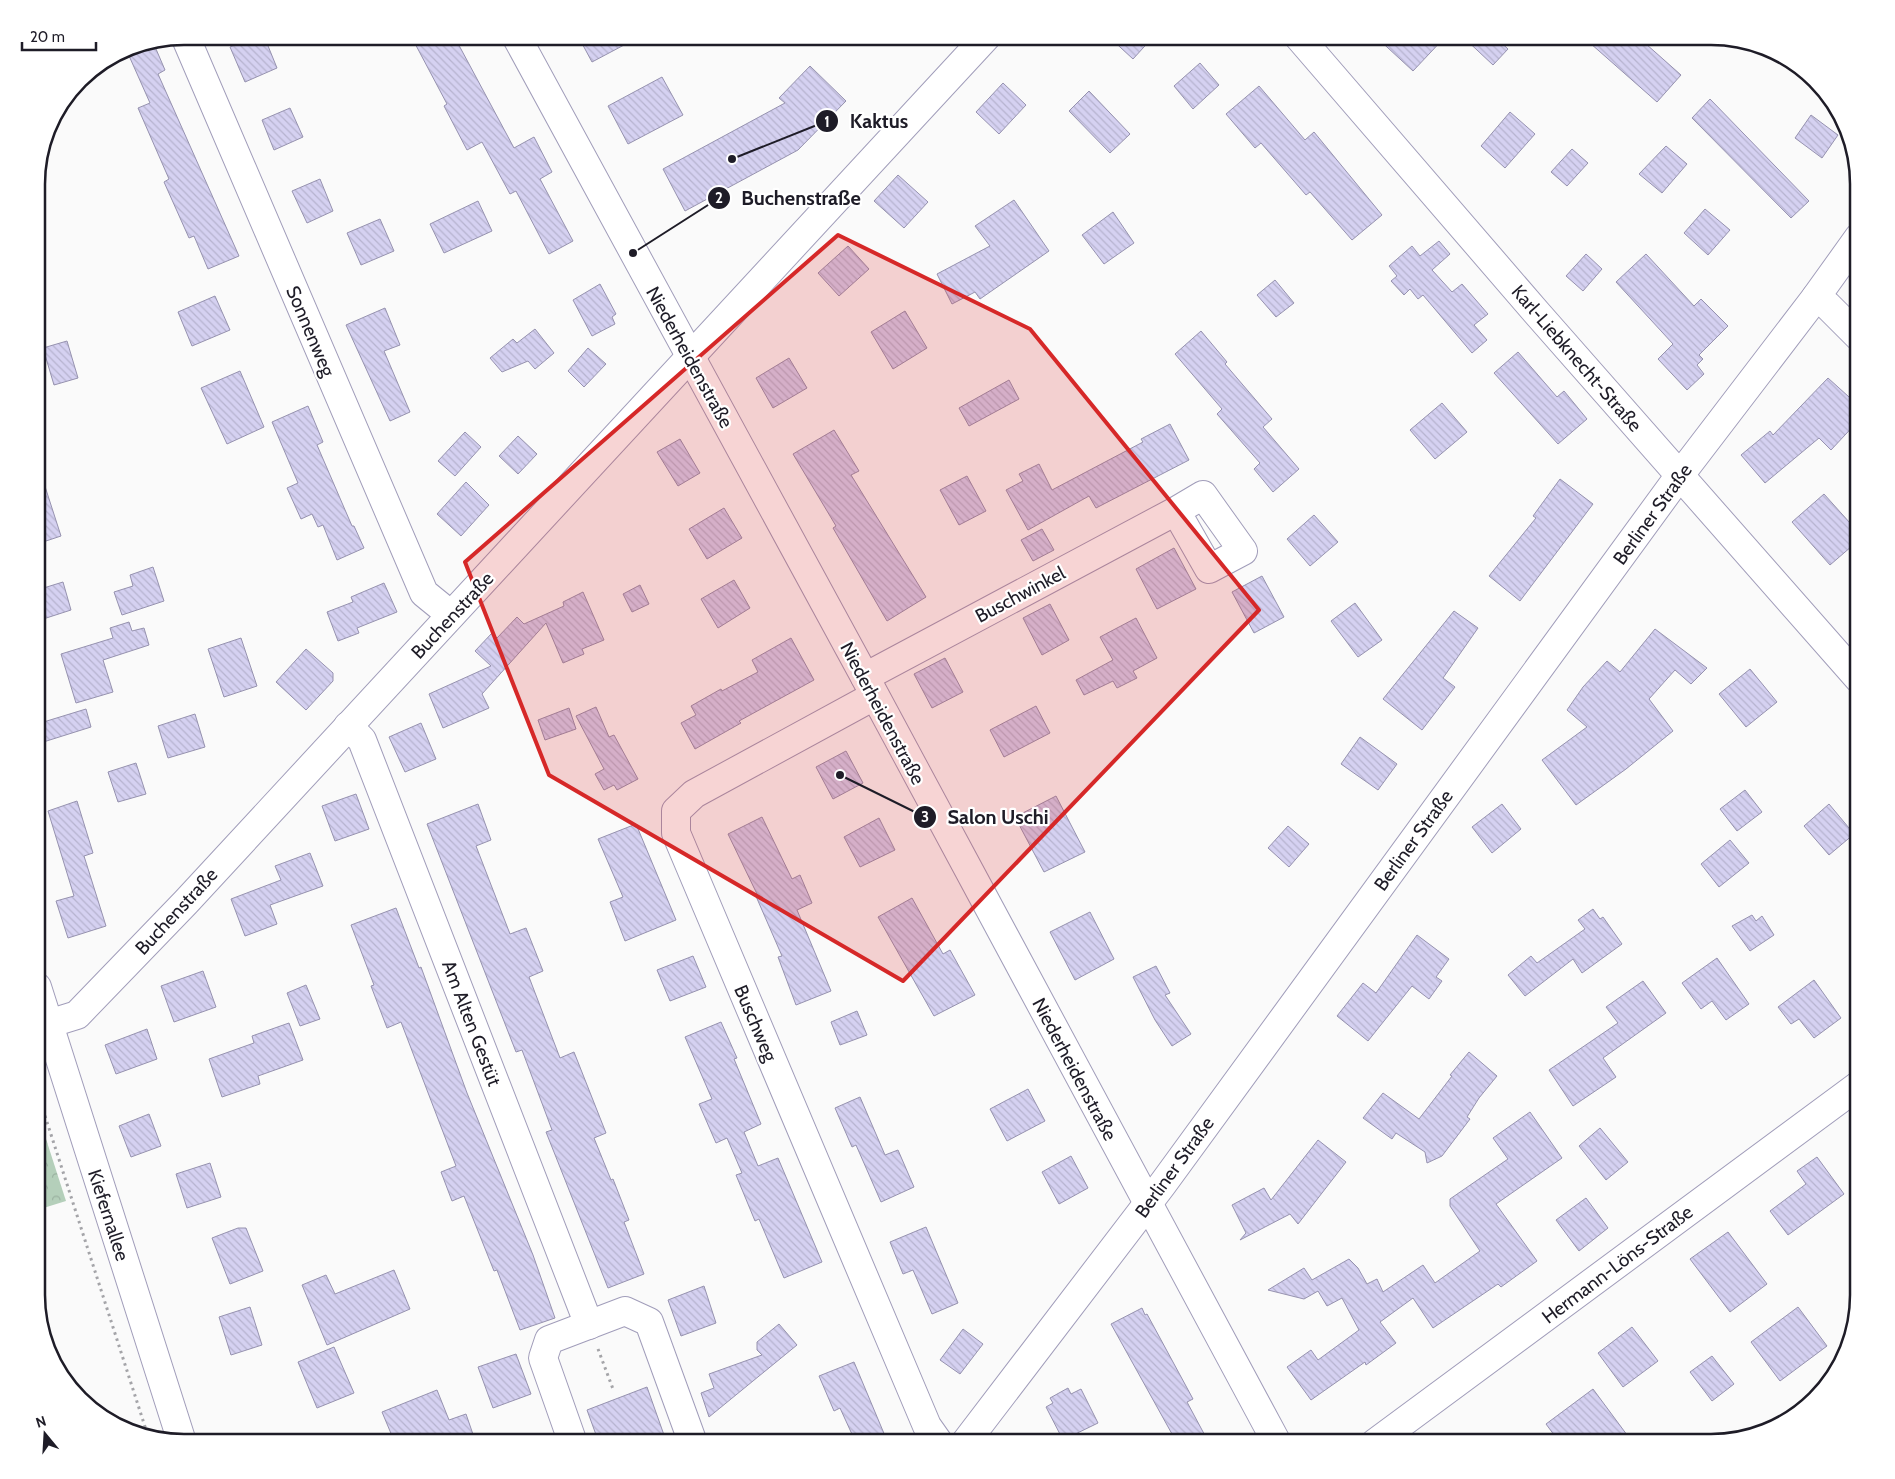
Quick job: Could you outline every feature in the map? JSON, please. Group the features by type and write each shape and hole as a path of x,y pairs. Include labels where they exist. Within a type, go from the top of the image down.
{"street":[{"name":"Sonnenweg","path":"189,45 424,593 451,615"},
{"name":"Niederheidenstraße","path":"521,45 870,687 1272,1434"},
{"name":"Buchenstraße","path":"48,1024 77,1015 186,902 979,45"},
{"name":"Karl-Liebknecht-Straße","path":"1306,45 1530,306 1850,668"},
{"name":"Berliner Straße","path":"972,1434 1147,1204 1680,475 1850,250"},
{"path":"1816,297 1850,328"},
{"name":"Buschwinkel","path":"870,687 1176,510"},
{"name":"Buschweg","path":"870,687 694,794 676,811 676,832 927,1426 933,1434"},
{"name":"Am Alten Gestüt","path":"348,726 362,740 589,1325"},
{"name":"Kiefernallee","path":"45,1014 179,1434"},
{"name":"Hermann-Löns-Straße","path":"1387,1434 1850,1092"},
{"path":"570,1434 543,1358 549,1340 625,1311 649,1322 690,1434"}],"path":[{"path":"45,1119 146,1428"},
{"path":"589,1325 613,1389"}],"highlighted area":[{"path":"838,235 1030,329 1259,610 903,981 549,775 465,562"}],"green space":[{"path":"45,1136 66,1201 45,1208"}],"building":[{"path":"235,45 268,45 277,68 245,82 230,47"},
{"path":"416,45 459,45 514,148 534,137 552,172 540,179 573,241 549,254 516,191 510,194 482,142 467,150 444,106 447,104"},
{"path":"583,45 624,45 592,62"},
{"path":"1118,45 1146,45 1133,59"},
{"path":"1385,45 1438,45 1413,71"},
{"path":"1472,45 1504,45 1508,49 1493,65"},
{"path":"1592,45 1647,45 1681,75 1657,102"},
{"path":"156,48 165,70 158,74 239,256 208,269 194,236 189,238 164,182 169,179 138,108 150,103 129,57 139,52"},
{"path":"1200,63 1219,85 1193,109 1174,86"},
{"path":"810,66 846,101 798,150 685,211 663,169 785,103 779,98"},
{"path":"662,77 683,115 628,144 608,106"},
{"path":"1003,83 1026,105 999,134 976,112"},
{"path":"1259,86 1305,140 1314,132 1382,215 1352,240 1310,192 1306,195 1261,143 1255,148 1226,114"},
{"path":"1089,91 1130,134 1110,153 1069,111"},
{"path":"1710,99 1809,201 1791,218 1692,118"},
{"path":"290,108 303,137 274,150 262,120"},
{"path":"1510,112 1535,134 1505,168 1481,146"},
{"path":"1811,115 1838,135 1822,158 1795,138"},
{"path":"1666,146 1687,164 1662,193 1639,174"},
{"path":"1572,149 1588,163 1567,186 1551,172"},
{"path":"898,175 928,202 904,228 874,201"},
{"path":"320,179 333,211 307,223 292,191"},
{"path":"1014,200 1049,251 980,299 975,292 952,304 937,274 990,246 975,226"},
{"path":"478,201 492,231 444,253 430,224"},
{"path":"1705,209 1730,230 1708,255 1684,233"},
{"path":"1113,212 1134,243 1104,264 1082,235"},
{"path":"380,219 394,251 361,265 347,233"},
{"path":"1439,241 1450,254 1432,270 1452,292 1462,284 1488,314 1474,325 1487,340 1472,353 1423,295 1418,299 1410,289 1404,295 1391,281 1397,276 1389,266 1412,246 1420,256"},
{"path":"848,246 869,269 839,296 818,273"},
{"path":"1586,254 1602,269 1583,291 1566,276"},
{"path":"1646,254 1694,306 1701,299 1728,326 1699,355 1703,359 1697,365 1704,374 1687,390 1658,359 1673,344 1616,282"},
{"path":"1275,280 1294,303 1276,317 1257,295"},
{"path":"600,284 616,314 612,317 615,324 592,336 573,300"},
{"path":"215,296 230,330 192,346 178,312"},
{"path":"385,308 400,345 384,351 410,412 390,421 346,325"},
{"path":"905,311 927,348 893,369 871,332"},
{"path":"535,329 554,353 535,369 528,361 502,372 490,358 513,339 517,343"},
{"path":"1201,331 1227,362 1225,364 1272,419 1263,427 1299,469 1273,492 1254,469 1260,463 1217,414 1222,409 1175,354"},
{"path":"67,341 78,378 54,385 45,355 45,347"},
{"path":"588,348 606,364 584,387 568,371"},
{"path":"1518,352 1557,397 1564,391 1587,419 1558,444 1494,373"},
{"path":"789,358 807,388 773,408 756,378"},
{"path":"240,371 264,427 227,444 201,388"},
{"path":"1828,378 1850,398 1850,430 1831,450 1819,438 1765,483 1741,455 1770,431 1773,435"},
{"path":"1009,380 1019,399 969,426 959,408"},
{"path":"1442,403 1467,432 1435,459 1410,430"},
{"path":"308,406 323,442 317,445 352,526 354,526 364,548 337,560 323,525 318,527 312,514 301,519 287,488 298,483 272,422"},
{"path":"1170,424 1189,460 1096,508 1089,496 1028,530 1006,490 1023,481 1019,474 1039,464 1052,490 1143,442 1141,439"},
{"path":"834,430 859,471 851,475 926,597 887,621 833,528 836,526 793,454"},
{"path":"465,432 481,447 455,476 438,461"},
{"path":"518,436 537,454 518,474 499,456"},
{"path":"680,439 700,473 678,486 657,452"},
{"path":"967,476 986,511 959,525 940,490"},
{"path":"1560,479 1593,504 1520,601 1489,576 1536,518 1533,516"},
{"path":"466,482 489,505 461,536 437,514"},
{"path":"45,486 61,536 45,541"},
{"path":"1824,494 1850,523 1850,548 1830,565 1792,522"},
{"path":"724,508 742,538 707,559 689,529"},
{"path":"1314,515 1338,542 1310,566 1287,539"},
{"path":"1042,529 1054,550 1033,561 1021,540"},
{"path":"1174,548 1196,589 1157,609 1136,569"},
{"path":"153,567 164,601 122,615 114,592 133,586 130,575"},
{"path":"1262,576 1284,617 1254,633 1232,592"},
{"path":"734,580 750,608 718,628 701,599"},
{"path":"63,582 71,610 45,618 45,588"},
{"path":"384,583 397,612 357,628 359,633 338,641 327,612 353,602 351,597"},
{"path":"640,585 649,604 632,612 623,594"},
{"path":"583,592 604,640 582,649 584,654 563,663 546,623 482,694 489,708 443,728 429,694 491,666 475,651 492,633 497,638 517,617 524,624 564,606 563,602"},
{"path":"1355,603 1382,640 1358,657 1331,621"},
{"path":"1050,604 1069,640 1042,655 1023,618"},
{"path":"1454,611 1478,628 1443,678 1455,687 1422,730 1383,699"},
{"path":"1136,618 1157,658 1133,671 1137,678 1117,688 1113,681 1084,695 1076,680 1113,660 1100,637"},
{"path":"129,622 132,631 144,628 149,645 103,660 113,692 76,703 61,654 113,638 110,628"},
{"path":"1655,629 1707,668 1691,684 1675,670 1649,699 1673,731 1626,769 1576,805 1542,760 1587,727 1567,710 1583,687 1607,661 1620,672"},
{"path":"241,638 257,686 224,697 208,649"},
{"path":"791,638 814,680 739,721 741,723 695,749 681,723 696,715 691,706 721,689 722,691 758,672 752,660"},
{"path":"306,649 333,673 333,681 306,710 276,682"},
{"path":"945,658 963,692 932,708 914,674"},
{"path":"1750,669 1777,702 1746,727 1719,694"},
{"path":"1036,706 1050,733 1004,757 990,730"},
{"path":"596,707 609,737 614,735 638,779 617,790 614,785 604,790 595,774 604,769 576,716"},
{"path":"569,708 576,729 545,740 538,720"},
{"path":"86,709 91,727 45,741 45,722"},
{"path":"195,714 205,747 168,758 158,726"},
{"path":"421,723 436,759 405,772 389,737"},
{"path":"1360,737 1397,764 1378,790 1341,764"},
{"path":"846,751 863,783 833,799 816,767"},
{"path":"136,763 146,794 118,802 108,772"},
{"path":"1745,790 1762,812 1737,831 1720,809"},
{"path":"356,794 369,829 335,841 322,806"},
{"path":"1056,796 1085,852 1044,872 1015,817"},
{"path":"77,801 93,853 84,856 106,926 68,938 56,901 74,896 48,811"},
{"path":"478,804 491,840 476,846 510,934 526,928 543,971 529,977 560,1058 574,1052 606,1133 594,1138 629,1220 624,1222 644,1274 608,1288 546,1132 552,1130 522,1050 516,1052 427,824"},
{"path":"1502,804 1521,829 1492,853 1472,827"},
{"path":"1829,804 1850,829 1850,837 1829,855 1804,826"},
{"path":"762,817 792,879 800,875 812,903 797,910 831,991 796,1005 778,957 782,956 755,894 757,894 728,834"},
{"path":"879,818 895,850 860,867 844,837"},
{"path":"636,824 676,920 625,941 610,902 623,897 598,839"},
{"path":"1288,826 1309,844 1289,867 1268,848"},
{"path":"1730,840 1749,863 1719,887 1701,864"},
{"path":"310,853 323,886 270,905 277,924 245,936 231,899 281,880 275,866"},
{"path":"912,898 943,954 950,950 975,995 934,1016 878,917"},
{"path":"396,908 419,968 421,967 467,1093 533,1255 555,1318 520,1330 497,1270 494,1271 464,1196 452,1201 441,1172 456,1166 401,1022 387,1028 371,986 374,985 351,925"},
{"path":"1593,909 1600,919 1603,917 1622,944 1582,973 1573,959 1525,996 1508,975 1531,956 1537,963 1585,929 1578,920"},
{"path":"1090,912 1114,959 1075,980 1050,932"},
{"path":"1752,915 1756,921 1762,916 1774,935 1750,951 1732,926"},
{"path":"1417,935 1449,959 1436,977 1442,981 1429,999 1412,986 1368,1041 1337,1016 1363,983 1376,993"},
{"path":"693,956 706,987 670,1001 657,970"},
{"path":"1717,958 1749,1004 1726,1020 1712,1001 1701,1009 1682,983"},
{"path":"1156,966 1170,993 1165,995 1191,1034 1172,1046 1155,1020 1133,977"},
{"path":"203,971 216,1007 174,1022 161,986"},
{"path":"1814,980 1841,1018 1814,1038 1799,1019 1791,1024 1778,1007"},
{"path":"1643,981 1666,1013 1603,1058 1616,1077 1573,1106 1549,1070 1618,1023 1606,1007"},
{"path":"306,985 320,1019 300,1026 287,993"},
{"path":"857,1011 867,1035 840,1045 831,1022"},
{"path":"721,1022 737,1058 734,1059 761,1124 744,1132 758,1166 778,1158 822,1262 784,1278 759,1219 755,1221 736,1175 742,1173 727,1138 716,1143 699,1104 712,1099 685,1037"},
{"path":"289,1023 303,1060 258,1076 260,1084 222,1097 209,1059 254,1043 252,1036"},
{"path":"147,1029 157,1059 116,1074 105,1045"},
{"path":"1469,1052 1497,1076 1479,1098 1467,1117 1470,1119 1442,1156 1427,1163 1425,1152 1396,1133 1392,1139 1363,1118 1383,1093 1419,1119"},
{"path":"1028,1089 1045,1121 1007,1141 990,1109"},
{"path":"860,1097 885,1155 898,1150 914,1187 881,1202 856,1145 852,1147 835,1108"},
{"path":"1530,1112 1562,1158 1496,1204 1537,1261 1501,1287 1498,1284 1433,1328 1413,1298 1380,1322 1396,1343 1366,1365 1365,1362 1311,1400 1287,1367 1311,1350 1318,1360 1359,1330 1342,1298 1327,1306 1318,1291 1304,1299 1268,1290 1304,1268 1312,1280 1349,1259 1358,1268 1367,1284 1377,1279 1383,1292 1423,1265 1435,1283 1480,1251 1450,1206 1450,1199 1508,1159 1493,1138"},
{"path":"149,1114 161,1146 131,1157 119,1126"},
{"path":"1600,1128 1628,1162 1606,1180 1579,1146"},
{"path":"1318,1140 1346,1162 1298,1224 1290,1214 1240,1240 1246,1233 1232,1205 1264,1188 1271,1200"},
{"path":"1071,1156 1088,1188 1059,1204 1042,1172"},
{"path":"1817,1157 1844,1194 1788,1235 1770,1211 1806,1184 1797,1171"},
{"path":"210,1163 221,1197 187,1208 176,1174"},
{"path":"1586,1198 1608,1228 1579,1251 1556,1220"},
{"path":"926,1227 958,1303 932,1314 913,1270 903,1274 890,1242"},
{"path":"238,1228 246,1228 263,1271 230,1284 212,1238"},
{"path":"1728,1232 1767,1284 1730,1312 1690,1259"},
{"path":"394,1270 410,1309 327,1345 302,1285 326,1275 335,1294"},
{"path":"704,1286 716,1323 681,1336 668,1300"},
{"path":"250,1307 262,1345 231,1355 219,1317"},
{"path":"1798,1307 1827,1346 1780,1381 1751,1342"},
{"path":"1142,1308 1193,1399 1187,1402 1204,1434 1172,1434 1111,1324"},
{"path":"779,1324 797,1345 709,1417 701,1393 714,1388 709,1374 762,1355 757,1350 757,1342"},
{"path":"1632,1327 1658,1361 1623,1387 1598,1353"},
{"path":"963,1329 983,1344 960,1374 940,1360"},
{"path":"334,1347 354,1393 317,1408 298,1362"},
{"path":"516,1354 531,1394 493,1408 478,1367"},
{"path":"1712,1356 1734,1384 1712,1401 1690,1372"},
{"path":"854,1362 884,1434 852,1434 840,1408 834,1411 819,1376"},
{"path":"647,1387 664,1434 596,1434 587,1410"},
{"path":"1068,1388 1071,1394 1081,1389 1098,1423 1075,1434 1060,1434 1046,1407 1053,1403 1050,1398"},
{"path":"1593,1389 1626,1434 1553,1434 1546,1424"},
{"path":"437,1390 449,1420 466,1414 473,1434 391,1434 382,1412"}],"place":[{"name":"Kaktus","path":"732,159"},
{"name":"Buchenstraße","path":"633,253"},
{"name":"Salon Uschi","path":"840,775"}]}
